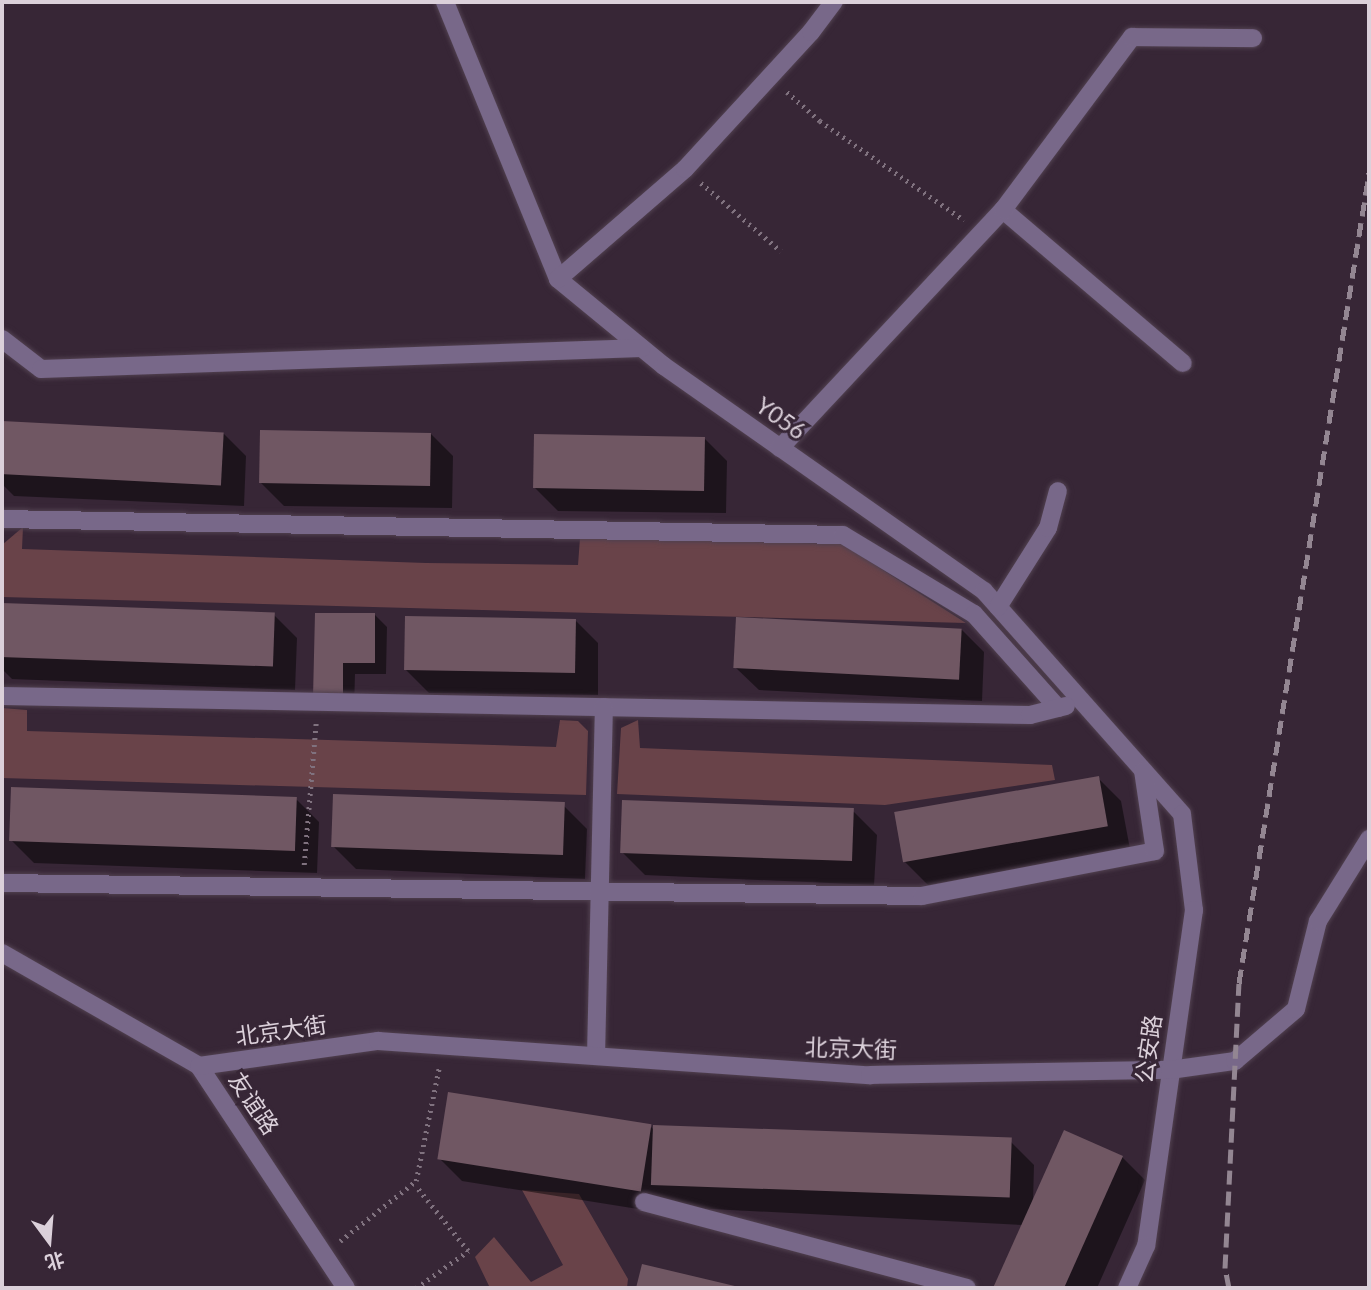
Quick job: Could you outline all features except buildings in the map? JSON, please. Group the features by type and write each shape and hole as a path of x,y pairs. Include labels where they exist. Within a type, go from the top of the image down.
{"street":[{"name":"Y056","path":"445,2 558,279 642,348 984,591 1182,814"},
{"path":"558,279 685,169 770,77 834,2"},
{"path":"780,447 1003,210 1132,37 1253,38"},
{"path":"1003,210 1183,363"},
{"path":"2,339 41,369 642,348"},
{"path":"998,607 1048,528 1058,491"},
{"path":"2,519 844,535 974,614 1058,708"},
{"path":"2,696 1030,715 1083,702"},
{"path":"596,1056 597,892 604,707"},
{"path":"2,883 922,896 1155,851 1143,771"},
{"name":"公安路","path":"1127,1288 1146,1246 1194,910 1182,814"},
{"name":"北京大街","path":"199,1066 378,1041 870,1075 1170,1070 1236,1061 1296,1009 1318,921 1369,839"},
{"name":"友谊路","path":"2,953 199,1066 325,1251 346,1288"},
{"path":"644,1202 967,1288"}],"path":[{"path":"770,77 820,121 982,233"},
{"path":"685,169 781,251"},
{"path":"302,887 318,702"},
{"path":"325,1251 416,1181 439,1068"},
{"path":"416,1288 468,1251 418,1189"}],"shaded area":[{"path":"23,527 22,549 426,563 578,565 580,538 842,544 966,623 2,597 2,545"},
{"path":"2,708 27,710 27,731 556,747 560,720 578,721 588,731 586,795 2,778"},
{"path":"638,720 640,748 1052,765 1055,780 885,805 617,794 621,728"},
{"path":"522,1190 579,1194 628,1279 627,1288 490,1288 475,1257 494,1237 531,1282 563,1265"}],"railway":[{"path":"1229,1288 1225,1268 1239,983 1369,173"}]}
